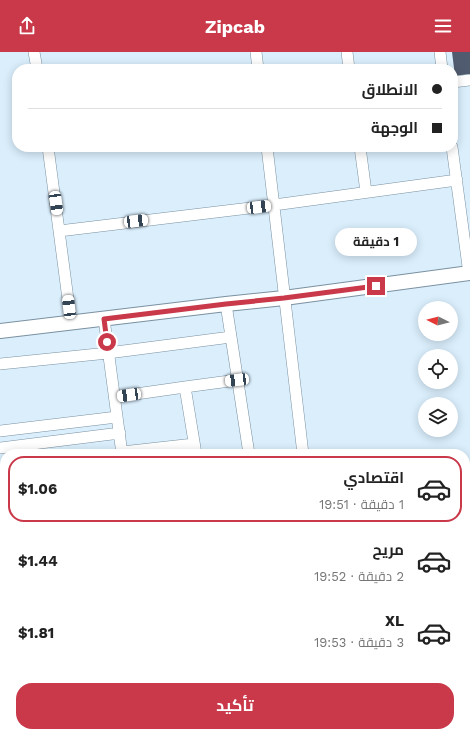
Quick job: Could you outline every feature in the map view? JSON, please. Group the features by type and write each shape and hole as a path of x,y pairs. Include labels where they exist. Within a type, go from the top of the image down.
{"street":[{"path":"34,52 36,64"},
{"path":"256,52 257,64"},
{"path":"347,52 348,64"},
{"path":"440,52 441,64"},
{"path":"458,81 470,80"},
{"path":"49,152 71,322"},
{"path":"268,152 302,449"},
{"path":"361,152 366,192"},
{"path":"0,332 71,322 284,298 469,274 453,152"},
{"path":"60,231 274,205 457,180"},
{"path":"226,304 248,449"},
{"path":"104,319 122,449"},
{"path":"0,364 108,353 231,337"},
{"path":"115,397 185,386 237,380"},
{"path":"185,386 195,449"},
{"path":"0,431 117,417"},
{"path":"0,448 120,433"}],"building":[{"path":"452,52 470,52 470,74 458,76 458,64 454,64"}],"route":[{"path":"107,342 104,319 376,286"}]}
